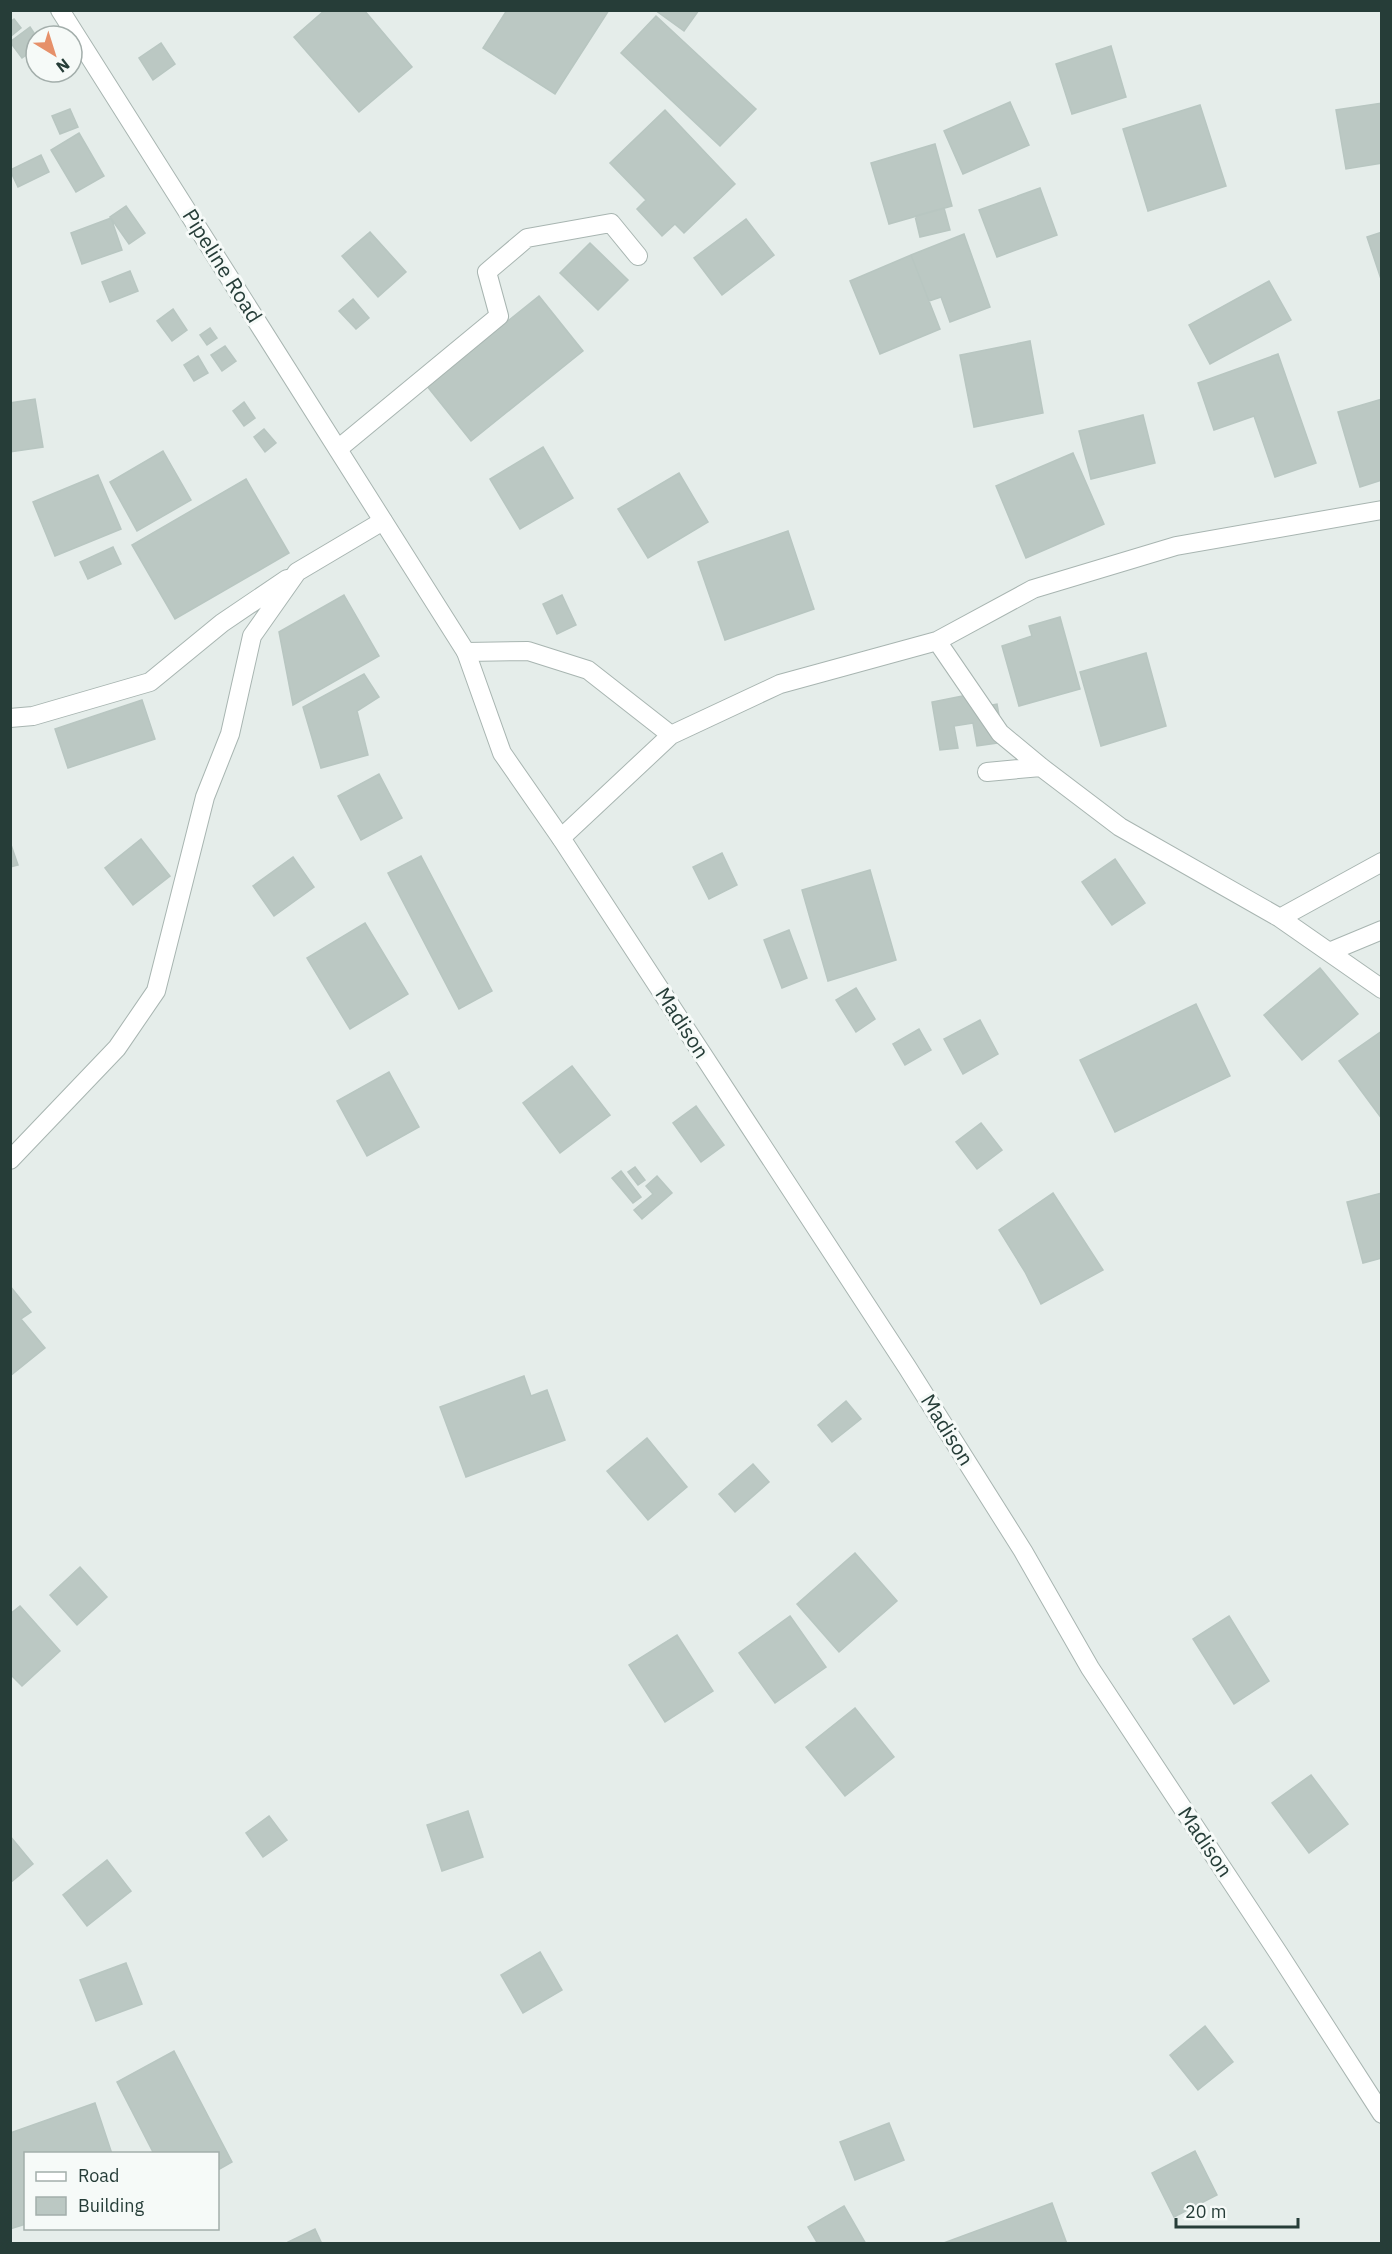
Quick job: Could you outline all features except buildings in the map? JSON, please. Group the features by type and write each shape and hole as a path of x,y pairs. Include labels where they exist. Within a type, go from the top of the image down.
{"street":[{"name":"Pipeline Road","path":"60,10 466,652"},
{"path":"338,449 499,316 488,272 527,238 611,223 638,256"},
{"path":"561,838 671,735 780,684 938,641 1033,590 1176,546 1382,510"},
{"path":"10,718 33,716 150,682 222,623 297,572 383,521"},
{"path":"10,1160 117,1048 156,991 205,797 230,734 252,636 297,572"},
{"path":"938,641 1000,733 1041,767 1120,827 1280,918 1382,989"},
{"path":"466,652 528,651 588,670 671,735"},
{"name":"Madison","path":"466,652 502,753 561,838 901,1357 1023,1551 1090,1668 1382,2114"},
{"path":"987,772 1041,767"},
{"path":"1280,918 1382,862"},
{"path":"1329,952 1382,930"}]}
